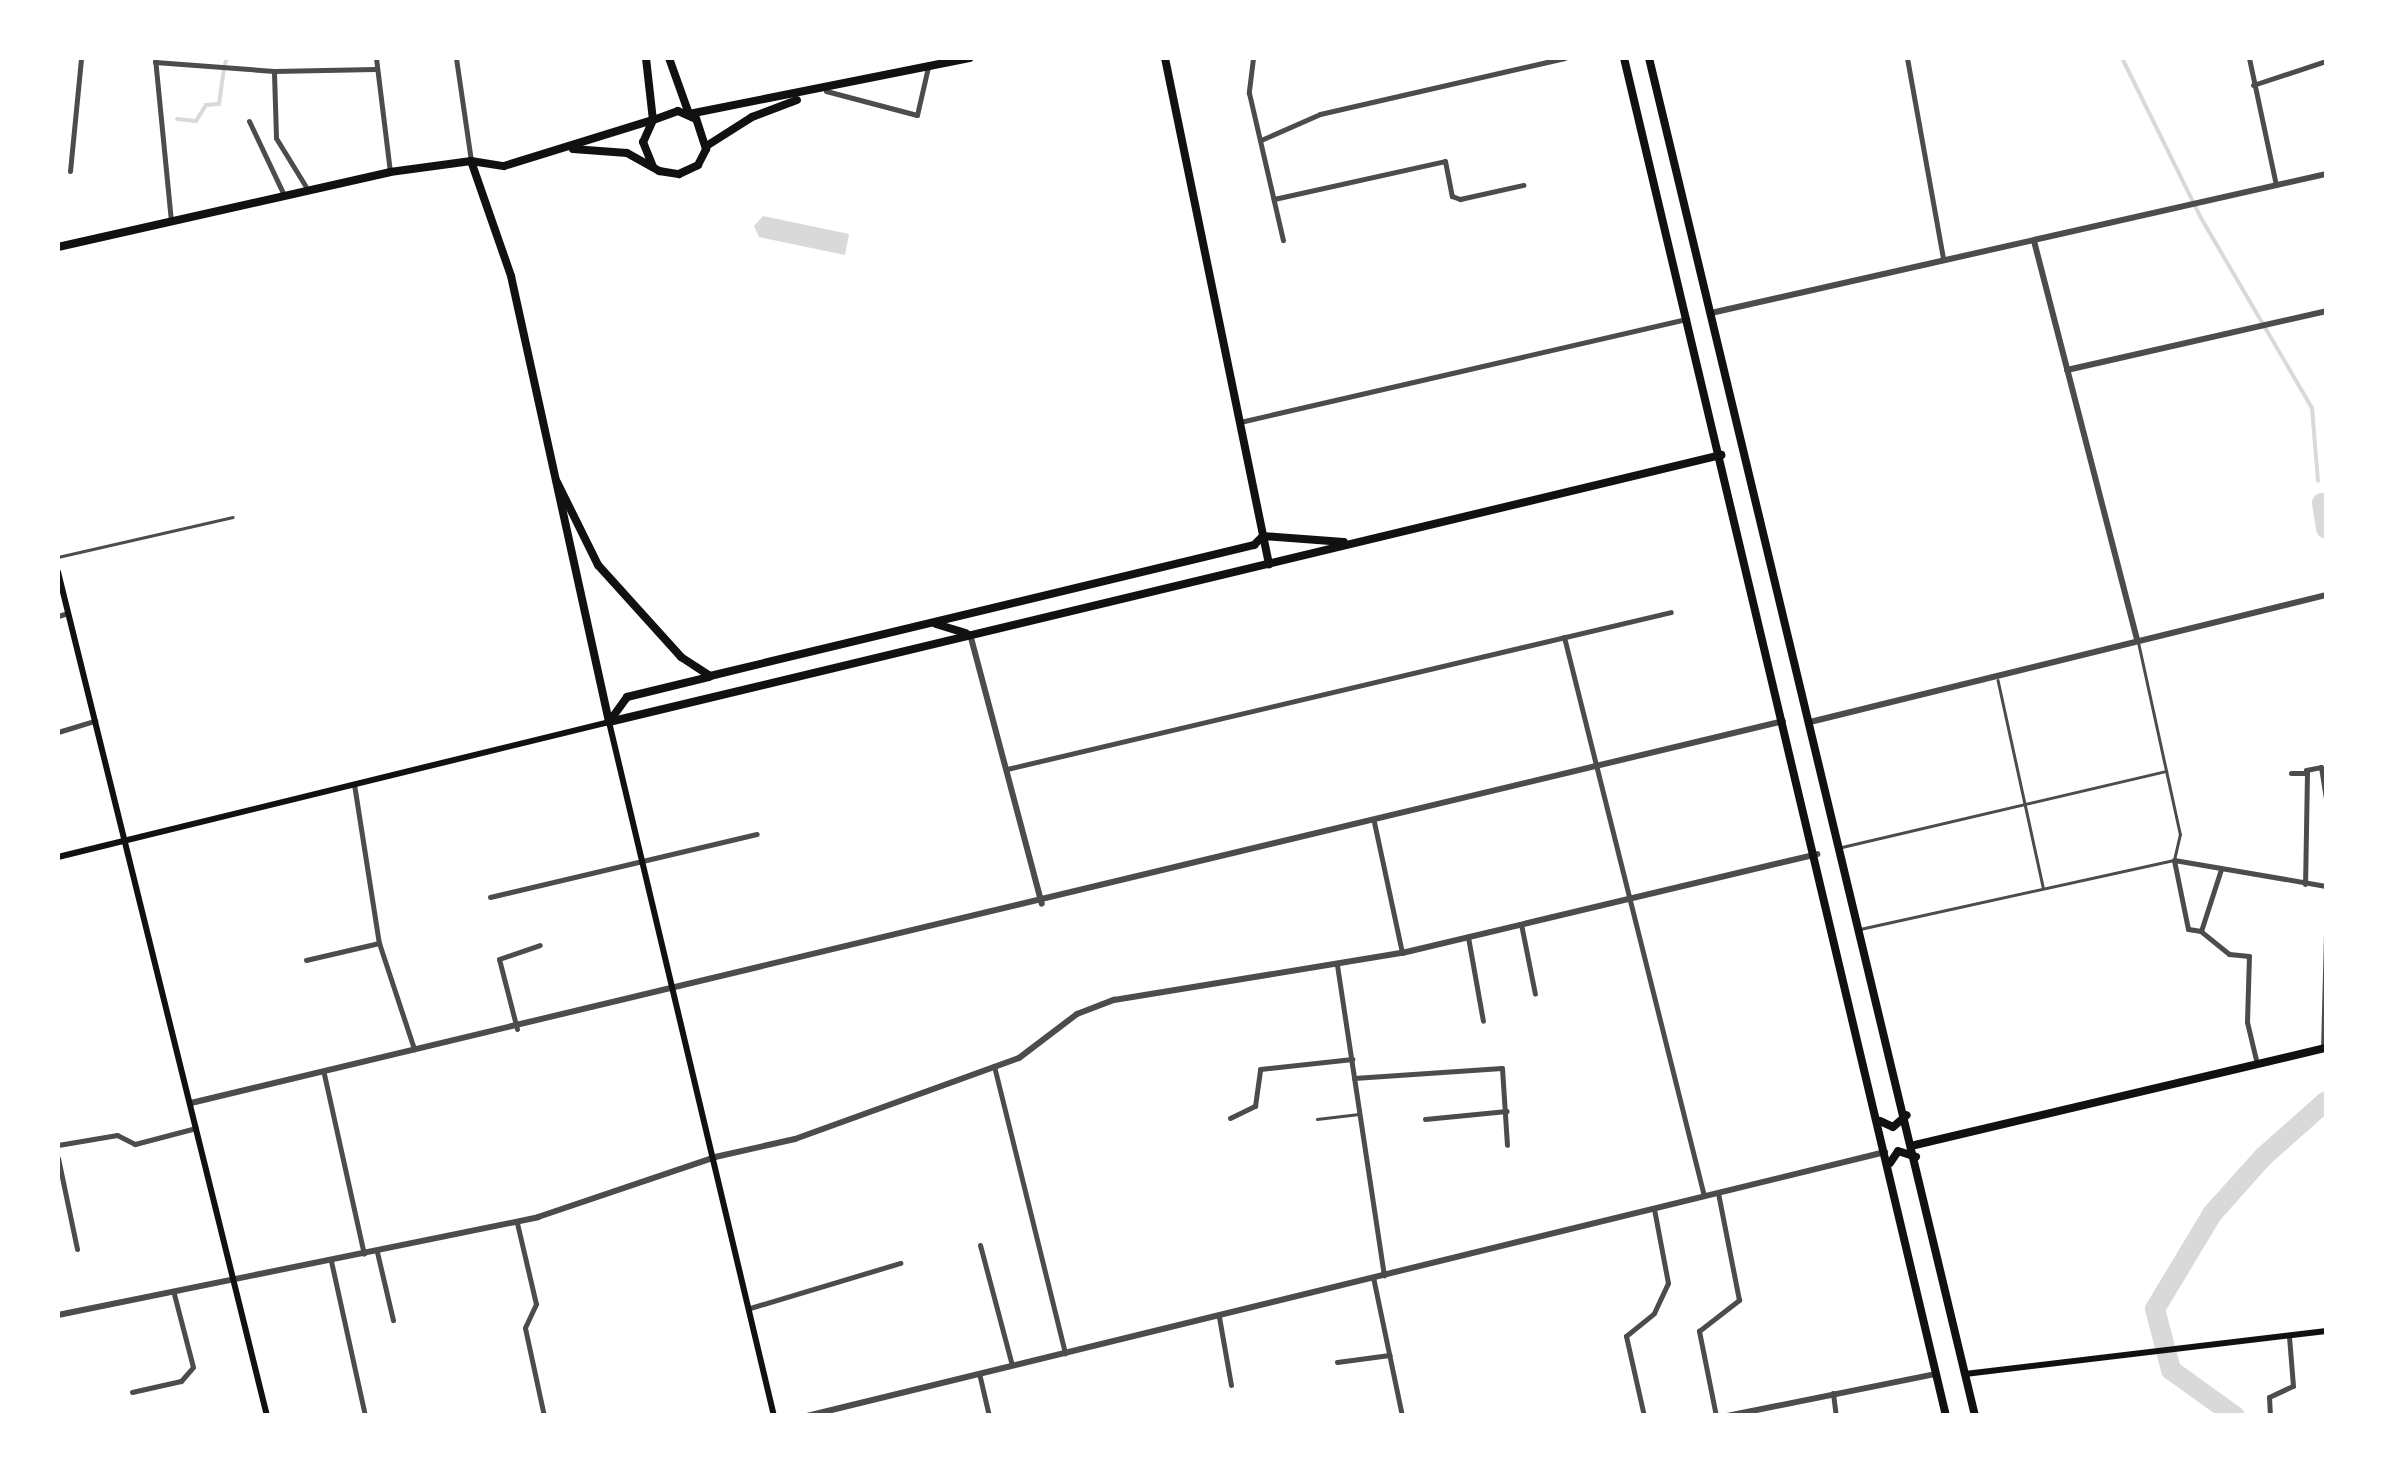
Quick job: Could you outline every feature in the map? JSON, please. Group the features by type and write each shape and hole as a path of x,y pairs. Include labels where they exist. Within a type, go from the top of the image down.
{"main road":[{"path":"646,58 653,120 643,142 654,167"},
{"path":"669,58 689,114 702,126 706,149"},
{"path":"58,247 390,172 471,161 504,166 568,149 668,112 689,114 810,95 969,58"},
{"path":"1165,58 1237,422 1270,564"},
{"path":"1624,58 1817,854 1946,1416"},
{"path":"1649,58 1906,1110 1975,1416"},
{"path":"568,149 627,152 654,167 686,172 734,126 810,95"},
{"path":"471,161 511,276 609,722 774,1416"},
{"path":"58,858 1721,455"},
{"path":"557,482 598,565 681,657 710,676"},
{"path":"609,722 627,697 1254,545 1263,536 1353,543"},
{"path":"58,572 268,1416"},
{"path":"934,623 970,634"},
{"path":"1914,1145 2325,1048"},
{"path":"1878,1118 1898,1126 1906,1110"},
{"path":"1890,1168 1898,1151 1918,1160"},
{"path":"1964,1374 2326,1330"}],"street":[{"path":"70,172 81,58"},
{"path":"376,58 390,172"},
{"path":"456,58 471,161"},
{"path":"1253,58 1249,94 1284,240"},
{"path":"1260,140 1320,114 1565,58"},
{"path":"1907,58 1943,259"},
{"path":"2249,58 2276,184"},
{"path":"171,220 155,60 274,71 375,69"},
{"path":"2253,85 2326,61"},
{"path":"826,91 917,114 928,67"},
{"path":"274,71 276,138 308,190"},
{"path":"249,121 284,195"},
{"path":"1274,199 1445,160 1452,196 1460,199 1524,185"},
{"path":"1711,312 2326,174"},
{"path":"2034,240 2137,640"},
{"path":"2067,370 2326,311"},
{"path":"1237,422 1687,319"},
{"path":"1810,722 2326,595"},
{"path":"1006,769 1671,612"},
{"path":"58,616 68,613"},
{"path":"970,634 1042,904"},
{"path":"1564,637 1704,1196"},
{"path":"58,732 95,721"},
{"path":"191,1103 1042,904 1784,721"},
{"path":"2291,774 2321,767 2326,798"},
{"path":"2303,771 2309,814 2305,884"},
{"path":"354,784 379,943 415,1052"},
{"path":"1374,822 1402,953"},
{"path":"490,897 758,834"},
{"path":"58,1315 516,1223 715,1157 795,1139 1034,1052 1094,1006 1402,953 1817,854"},
{"path":"2256,1064 2248,1022 2249,956 2219,948 2200,930 2188,930 2174,860 2326,886"},
{"path":"2200,930 2221,868"},
{"path":"1520,924 1535,994"},
{"path":"2325,1048 2326,934"},
{"path":"1468,937 1482,1021"},
{"path":"306,960 379,943"},
{"path":"517,1029 499,960 540,945"},
{"path":"1337,965 1384,1275"},
{"path":"1230,1118 1255,1106 1260,1069 1352,1059"},
{"path":"994,1066 1064,1353"},
{"path":"1354,1078 1500,1068 1507,1145"},
{"path":"324,1074 364,1254"},
{"path":"1425,1119 1506,1111"},
{"path":"58,1145 117,1135 135,1144 196,1128"},
{"path":"806,1416 1886,1152"},
{"path":"58,1158 77,1249"},
{"path":"1716,1416 1699,1331 1739,1300 1718,1193"},
{"path":"1644,1416 1626,1336 1654,1313 1668,1283 1654,1209"},
{"path":"516,1223 536,1304 524,1328 544,1416"},
{"path":"980,1245 1012,1366"},
{"path":"377,1252 393,1320"},
{"path":"331,1261 366,1416"},
{"path":"750,1308 900,1263"},
{"path":"1373,1277 1402,1416"},
{"path":"132,1392 182,1380 193,1367 174,1294"},
{"path":"1219,1317 1231,1386"},
{"path":"2270,1416 2269,1397 2293,1386 2288,1336"},
{"path":"1338,1362 1390,1355"},
{"path":"979,1373 988,1416"},
{"path":"1727,1416 1935,1374"},
{"path":"1833,1393 1836,1416"}],"lane":[{"path":"58,557 232,517"},
{"path":"1860,929 2174,860 2178,852 2167,771 2137,640"},
{"path":"1997,676 2044,888"},
{"path":"1841,848 2167,771"},
{"path":"1317,1119 1360,1114"}],"shaded area":[{"path":"763,216 849,234 845,255 759,237 754,226"}],"waterway":[{"path":"225,64 227,58"},
{"path":"2122,58 2201,218 2312,408 2318,481"},
{"path":"177,119 196,121 206,105 219,104 224,70"},
{"path":"2322,503 2326,529"},
{"path":"2235,1416 2171,1370 2155,1309 2212,1214 2263,1157 2326,1101"}]}
